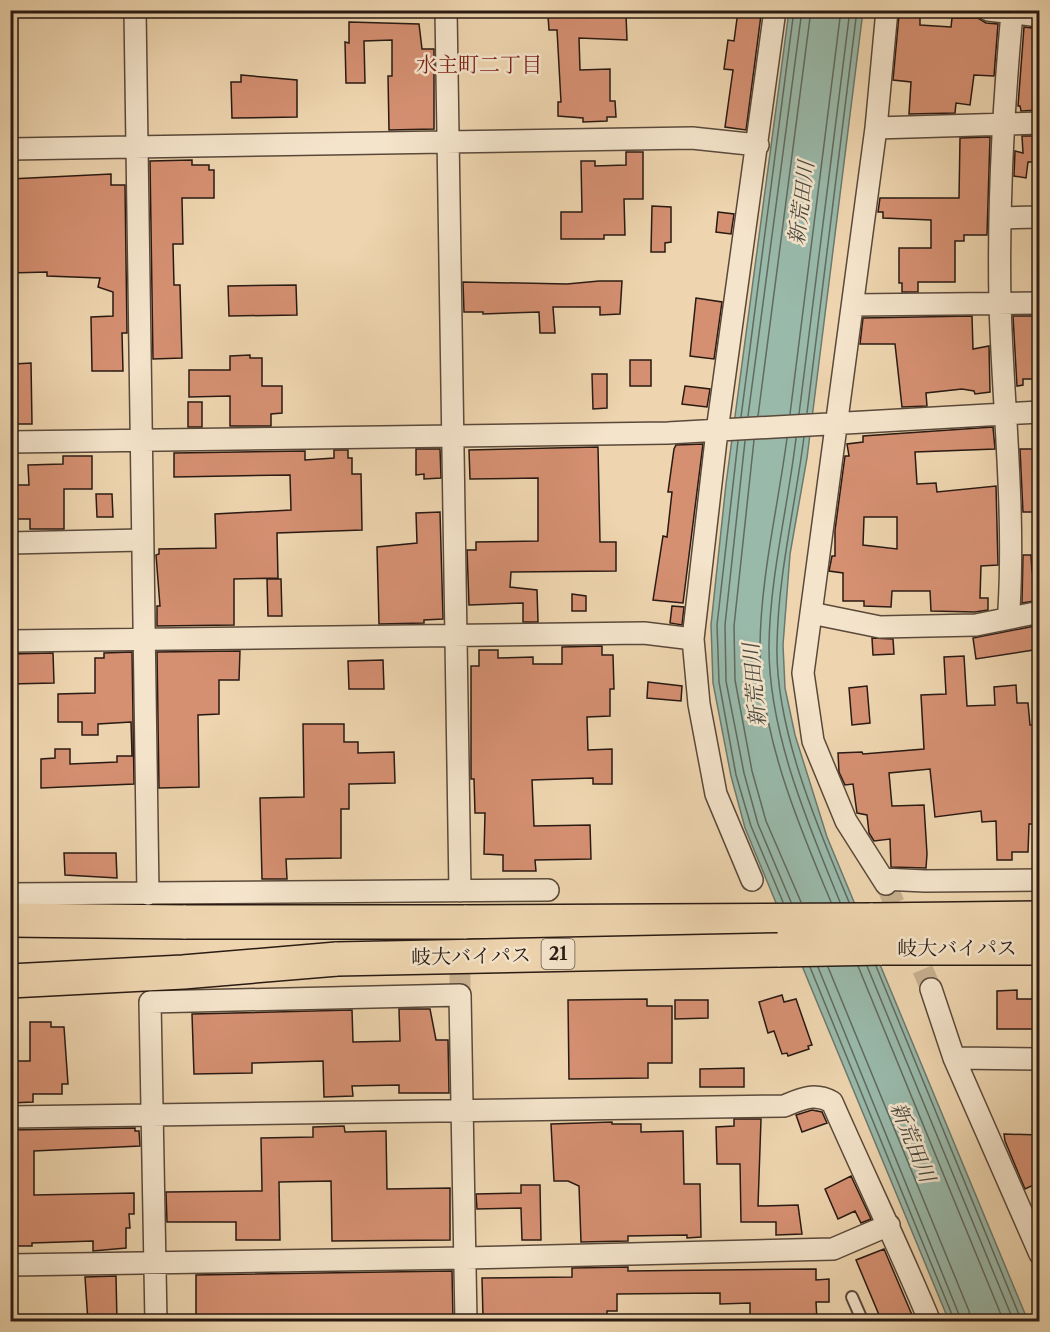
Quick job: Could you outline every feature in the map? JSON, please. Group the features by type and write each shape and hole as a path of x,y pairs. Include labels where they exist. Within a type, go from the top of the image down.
{"highway":[{"name":"岐大バイパス","path":"10,920 633,923 1040,918"},
{"name":"岐大バイパス","path":"10,981 338,959 871,948 1040,948"},
{"name":"21","path":"10,958 45,966 72,978"}],"street":[{"path":"135,10 142,639 148,894"},
{"path":"446,10 460,891"},
{"path":"752,880 716,794 699,704 693,639 775,10"},
{"path":"887,10 876,128 853,305 827,423 811,613 803,673 813,741 846,821 885,881 1040,880"},
{"path":"988,10 1040,16"},
{"path":"1011,617 1009,609 1012,549 1000,304 1001,125 1012,13"},
{"path":"876,128 1040,123"},
{"path":"10,149 692,138 758,145"},
{"path":"1001,218 1040,217"},
{"path":"853,305 1040,303"},
{"path":"10,442 722,430 1040,412"},
{"path":"10,543 141,540"},
{"path":"811,613 880,627 976,625 1040,612"},
{"path":"10,641 644,633 693,639"},
{"path":"10,894 548,890"},
{"path":"931,989 954,1058 1032,1214 1040,1254"},
{"path":"156,1322 150,1002 460,995 466,1322"},
{"path":"954,1058 1040,1059"},
{"path":"10,1117 784,1106 807,1096 821,1095 832,1102 868,1186 889,1225 930,1322"},
{"path":"10,1265 465,1258 833,1249 889,1225"}],"lane":[{"path":"852,1297 863,1322"}],"water":[{"name":"新荒田川","path":"789,11 863,11 807,458 790,554 783,645 785,688 795,735 827,837 1028,1321 949,1321 745,828 731,776 713,683 711,625 726,484"}],"building":[{"path":"738,11 761,15 746,130 725,127 733,70 724,69 728,40 734,41"},
{"path":"626,15 627,40 579,38 580,70 610,69 610,101 615,101 616,117 607,117 607,121 583,122 583,118 558,116 558,102 561,102 557,30 549,30 548,16"},
{"path":"899,15 920,15 920,25 951,27 952,18 978,18 986,23 998,24 994,76 974,75 970,105 956,103 955,113 909,114 911,82 893,80"},
{"path":"349,22 419,24 422,49 434,49 434,129 389,130 388,76 392,76 392,40 364,41 365,83 346,83 345,42 349,43"},
{"path":"1024,27 1040,29 1036,71 1040,71 1040,110 1021,111 1018,106"},
{"path":"241,75 297,80 297,117 232,118 231,82 241,82"},
{"path":"1022,136 1040,136 1040,162 1028,162 1026,178 1014,176 1015,151 1023,153"},
{"path":"990,137 987,235 964,235 964,241 955,241 955,282 918,282 918,292 902,292 902,283 899,283 899,248 931,248 931,220 883,218 883,212 878,212 880,198 959,198 960,138"},
{"path":"626,152 643,152 643,199 624,199 625,235 604,235 604,239 561,239 561,212 582,212 581,161 595,161 595,166 626,165"},
{"path":"192,160 192,165 209,165 209,170 214,170 214,198 182,198 183,244 173,244 174,285 180,285 182,358 153,359 150,161"},
{"path":"111,174 111,185 125,185 127,333 122,333 123,371 92,371 91,317 113,316 113,292 98,287 100,278 47,276 47,272 10,273 10,179"},
{"path":"652,206 671,207 671,242 665,243 665,252 651,252"},
{"path":"718,212 734,214 731,234 716,232"},
{"path":"622,281 620,314 600,315 600,307 553,307 555,333 540,333 539,312 483,314 483,312 464,312 463,282 567,284"},
{"path":"296,285 297,315 229,316 228,286"},
{"path":"696,298 722,302 714,359 690,356"},
{"path":"972,316 973,349 989,346 990,392 975,394 974,391 962,389 926,393 927,406 902,407 895,344 860,344 863,318"},
{"path":"1013,316 1040,316 1040,379 1023,379 1023,385 1017,386"},
{"path":"250,355 250,358 262,358 262,386 282,386 282,413 271,414 271,426 230,426 230,396 189,397 189,370 230,370 230,356"},
{"path":"630,360 651,360 651,386 630,386"},
{"path":"31,363 32,424 14,424 14,364"},
{"path":"592,374 607,374 607,408 593,409"},
{"path":"685,386 710,389 707,407 682,404"},
{"path":"188,402 202,402 202,427 188,427"},
{"path":"993,427 995,449 915,452 917,484 936,483 937,492 996,486 998,565 981,566 980,598 988,598 988,610 931,611 930,591 892,591 891,607 864,606 864,601 843,601 843,573 829,571 832,556 835,556 835,530 845,456 849,456 847,444 863,442 863,436","holes":["864,517 897,517 897,549 863,545"]},
{"path":"703,444 683,603 653,600 663,536 667,537 672,492 668,492 674,449 676,445"},
{"path":"598,447 600,542 616,542 616,571 511,572 510,587 537,590 538,622 523,622 523,603 469,605 467,550 476,550 476,542 538,541 538,478 470,479 469,450"},
{"path":"416,449 440,449 441,478 424,479 424,474 416,475"},
{"path":"1020,449 1040,449 1040,512 1023,512"},
{"path":"334,450 348,450 348,458 352,458 352,474 361,474 362,530 277,533 278,578 234,579 234,625 157,626 157,606 160,606 156,555 159,554 159,549 216,548 215,514 291,510 290,475 174,477 174,453 305,451 305,460 334,458"},
{"path":"63,456 92,456 92,489 64,489 64,529 30,529 30,519 10,519 10,485 29,485 28,465 63,464"},
{"path":"96,494 112,494 113,517 97,517"},
{"path":"440,512 443,619 424,620 424,623 379,624 377,547 417,543 416,513"},
{"path":"1023,555 1031,555 1032,572 1039,572 1040,600 1022,603"},
{"path":"267,579 281,579 282,616 268,616"},
{"path":"572,594 586,596 586,611 572,611"},
{"path":"672,606 684,607 682,625 670,623"},
{"path":"1040,625 1040,649 976,659 973,638"},
{"path":"872,638 893,639 894,654 873,655"},
{"path":"602,646 602,655 613,655 614,689 610,689 610,716 587,717 588,750 612,749 612,784 593,784 593,778 532,780 534,826 590,825 591,859 535,860 536,871 503,871 503,855 484,854 485,813 475,813 474,779 471,779 471,666 479,666 479,650 498,650 498,658 533,657 533,664 562,664 562,647"},
{"path":"240,651 239,680 219,680 219,714 198,715 199,787 159,788 157,652"},
{"path":"132,652 134,784 41,788 41,759 55,758 55,749 70,749 70,764 117,762 117,756 132,756 131,722 98,724 98,735 82,735 82,722 58,722 58,694 95,693 95,658 104,658 104,653"},
{"path":"53,653 54,683 10,684 10,654"},
{"path":"964,656 967,706 995,705 994,687 1016,685 1017,703 1028,703 1030,725 1040,725 1040,824 1029,824 1028,852 1012,852 1012,860 997,860 996,821 982,822 981,811 935,817 930,769 889,773 892,806 924,805 927,854 926,868 891,867 890,839 874,841 869,833 867,815 857,813 853,784 845,785 839,772 838,753 862,752 863,754 924,749 921,695 946,694 944,657"},
{"path":"383,660 384,689 349,689 348,661"},
{"path":"648,682 682,686 681,701 647,698"},
{"path":"867,686 870,723 852,725 849,688"},
{"path":"303,724 344,724 344,742 358,742 358,753 394,752 395,783 349,784 349,809 341,809 341,858 286,859 287,879 262,879 260,798 304,797"},
{"path":"64,853 116,853 117,878 65,875"},
{"path":"1017,990 1017,999 1040,999 1040,1029 997,1029 997,991"},
{"path":"782,995 784,1002 796,999 812,1045 808,1046 809,1049 788,1056 787,1053 782,1054 774,1031 768,1033 759,1002"},
{"path":"647,999 647,1006 672,1006 672,1063 648,1063 648,1078 569,1079 568,1000"},
{"path":"675,1000 708,1000 708,1018 675,1019"},
{"path":"399,1009 430,1009 436,1040 448,1040 449,1093 399,1093 399,1085 352,1086 353,1096 324,1097 323,1061 252,1063 252,1073 194,1074 192,1014 352,1010 353,1042 400,1041"},
{"path":"30,1022 51,1022 51,1027 64,1027 68,1084 62,1084 62,1094 33,1094 33,1102 10,1103 10,1061 30,1061"},
{"path":"744,1068 744,1087 700,1087 700,1069"},
{"path":"812,1110 822,1112 827,1123 802,1132 796,1115"},
{"path":"734,1119 761,1119 758,1206 798,1205 802,1234 776,1235 776,1222 741,1222 740,1164 717,1164 716,1127 734,1126"},
{"path":"612,1122 612,1124 641,1124 641,1132 683,1131 684,1184 700,1184 701,1237 687,1238 687,1235 628,1236 628,1241 581,1242 579,1186 568,1181 554,1181 551,1124"},
{"path":"344,1126 345,1132 386,1131 387,1189 450,1188 450,1240 332,1241 331,1181 279,1182 280,1240 236,1240 236,1222 167,1222 166,1192 262,1191 261,1138 313,1137 313,1127"},
{"path":"135,1128 135,1131 139,1131 140,1146 34,1151 34,1195 134,1193 134,1214 129,1214 130,1228 126,1228 126,1248 93,1251 93,1241 10,1246 10,1130"},
{"path":"1004,1134 1040,1135 1040,1182 1025,1189"},
{"path":"851,1176 871,1219 861,1223 855,1211 838,1219 825,1189"},
{"path":"521,1185 540,1185 541,1240 522,1240 521,1208 477,1209 476,1194 521,1193"},
{"path":"884,1249 915,1322 882,1322 856,1260"},
{"path":"628,1267 628,1271 816,1269 816,1280 829,1279 829,1302 816,1302 817,1320 750,1321 750,1303 720,1304 720,1293 617,1294 617,1311 607,1311 607,1315 483,1317 482,1278 572,1277 572,1268"},
{"path":"452,1271 453,1322 196,1322 196,1275"},
{"path":"116,1276 117,1322 88,1322 85,1277"}],"tunnel":[{"path":"886,884 931,989"},
{"path":"460,891 460,995"}],"district":[{"name":"水主町二丁目","path":"479,64"}]}
